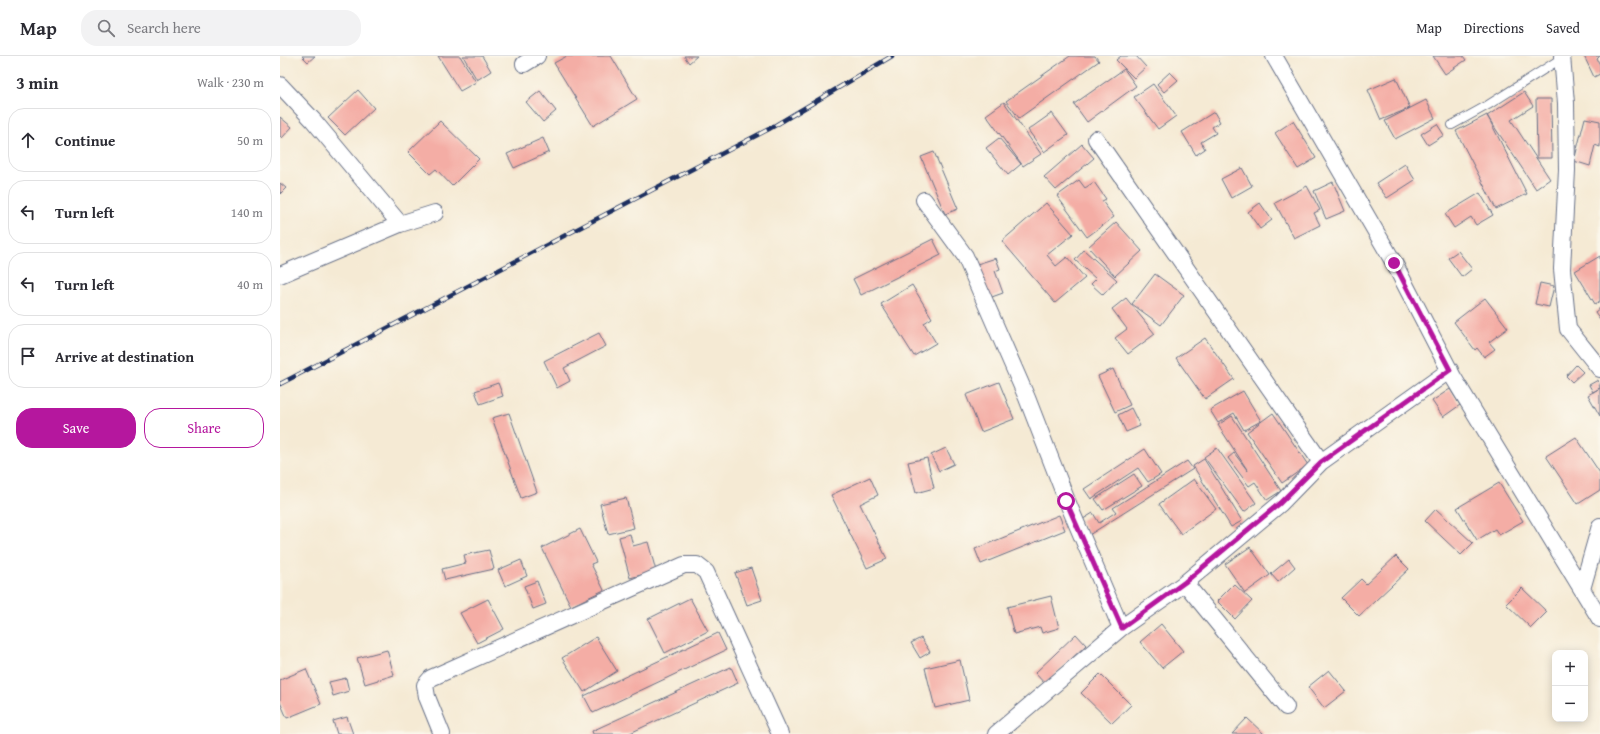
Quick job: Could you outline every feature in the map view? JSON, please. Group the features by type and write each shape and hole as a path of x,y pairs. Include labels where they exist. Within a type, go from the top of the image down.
{"street":[{"path":"524,64 538,56"},
{"path":"1274,56 1394,263 1450,370 1600,619"},
{"path":"1562,57 1566,103 1567,163 1565,232 1562,269 1568,329 1600,369"},
{"path":"280,85 313,120 400,224"},
{"path":"1096,139 1321,462"},
{"path":"924,200 964,256 1027,398 1066,501 1122,628"},
{"path":"280,275 400,224 435,213"},
{"path":"996,734 1122,628 1185,582 1280,503 1321,462 1450,370"},
{"path":"1582,589 1600,526"},
{"path":"442,734 427,697 425,685 431,678 684,565 697,565 706,572 780,734"},
{"path":"1185,582 1286,707"}],"lane":[{"path":"1452,125 1488,105 1562,57"}],"building":[{"path":"302,56 315,56 308,62"},
{"path":"438,56 460,56 476,82 460,91"},
{"path":"463,56 482,56 491,71 477,80"},
{"path":"567,56 611,56 637,99 593,126 554,63"},
{"path":"684,56 697,56 689,63"},
{"path":"1070,56 1095,56 1099,61 1019,118 1006,101"},
{"path":"1121,56 1136,56 1146,67 1134,78 1116,60"},
{"path":"1433,56 1463,56 1466,60 1445,74"},
{"path":"1584,56 1600,56 1597,59 1600,65 1600,74 1594,77"},
{"path":"1124,69 1136,86 1087,122 1074,104"},
{"path":"1170,72 1178,80 1164,92 1157,84"},
{"path":"1396,78 1410,108 1381,120 1368,90"},
{"path":"1153,84 1176,116 1158,129 1134,97"},
{"path":"358,90 374,108 345,135 328,118"},
{"path":"540,91 556,111 543,122 526,102"},
{"path":"1524,92 1533,106 1511,120 1550,179 1536,189 1487,116"},
{"path":"1536,99 1551,99 1552,158 1537,158"},
{"path":"1426,100 1435,118 1395,139 1385,121"},
{"path":"1004,102 1041,154 1023,166 986,115"},
{"path":"1214,112 1220,122 1212,127 1216,133 1201,142 1205,149 1196,155 1182,132"},
{"path":"1052,113 1068,135 1044,152 1028,130"},
{"path":"1487,115 1527,194 1496,209 1456,131"},
{"path":"280,117 292,127 282,138 280,136"},
{"path":"1585,118 1600,121 1600,147 1595,145 1590,166 1574,161"},
{"path":"440,121 479,159 452,186 436,169 430,174 408,152"},
{"path":"1293,121 1316,158 1298,169 1275,133"},
{"path":"1437,124 1444,135 1428,145 1421,134"},
{"path":"543,138 549,152 514,168 507,154"},
{"path":"999,138 1021,164 1008,175 986,148"},
{"path":"1082,144 1094,158 1056,190 1044,177"},
{"path":"934,152 958,209 945,214 921,157"},
{"path":"1405,164 1415,180 1387,198 1376,183"},
{"path":"1242,168 1252,186 1231,198 1221,179"},
{"path":"1079,180 1085,188 1094,182 1106,199 1102,201 1114,217 1087,237 1057,196"},
{"path":"1333,182 1345,211 1326,219 1314,191"},
{"path":"280,183 286,188 280,194"},
{"path":"1307,186 1320,210 1314,213 1320,225 1294,238 1275,203"},
{"path":"1480,193 1493,215 1476,225 1471,217 1454,228 1445,214"},
{"path":"1046,203 1073,234 1047,255 1056,266 1067,257 1085,278 1055,303 1002,241"},
{"path":"1260,203 1272,220 1260,229 1248,212"},
{"path":"1116,222 1142,251 1115,276 1088,247"},
{"path":"933,239 941,255 861,295 853,279"},
{"path":"1084,250 1117,280 1103,295 1091,284 1096,279 1075,260"},
{"path":"1458,251 1472,269 1462,277 1448,258"},
{"path":"1600,256 1600,301 1595,304 1575,271"},
{"path":"996,258 1000,269 995,271 1003,293 989,298 977,264"},
{"path":"1155,274 1184,295 1161,325 1132,304"},
{"path":"1540,283 1554,286 1549,307 1535,304"},
{"path":"912,285 932,318 924,323 936,343 914,356 881,304"},
{"path":"1126,298 1155,334 1128,354 1115,338 1127,329 1112,309"},
{"path":"1485,298 1508,328 1489,342 1495,349 1484,357 1477,348 1475,350 1454,322"},
{"path":"1600,308 1600,319 1595,312"},
{"path":"599,333 606,346 564,368 570,381 557,388 544,361"},
{"path":"1205,338 1234,379 1205,399 1176,358"},
{"path":"1576,365 1583,372 1572,382 1566,376"},
{"path":"1113,369 1130,405 1115,412 1098,376"},
{"path":"1598,380 1600,388 1593,392 1589,385"},
{"path":"999,382 1014,419 981,432 966,395"},
{"path":"498,383 503,396 480,404 475,391"},
{"path":"1600,388 1600,416 1588,395"},
{"path":"1450,389 1460,405 1443,417 1432,401"},
{"path":"1243,391 1261,421 1244,430 1234,413 1218,423 1210,410"},
{"path":"1131,408 1140,426 1126,432 1118,415"},
{"path":"509,413 537,492 521,498 492,418"},
{"path":"1273,413 1308,465 1282,483 1247,432"},
{"path":"1232,416 1281,491 1267,500 1255,482 1249,486 1228,458 1234,453 1248,471 1218,425"},
{"path":"1576,437 1600,473 1600,490 1578,504 1546,456"},
{"path":"946,448 954,464 939,471 931,455"},
{"path":"1217,448 1256,503 1244,512 1204,457"},
{"path":"1145,449 1161,474 1148,482 1138,468 1091,499 1084,489"},
{"path":"927,458 934,488 916,493 908,462"},
{"path":"1204,459 1242,521 1231,527 1193,466"},
{"path":"1187,461 1193,469 1089,535 1080,521 1093,513 1099,523 1116,512 1113,508"},
{"path":"1134,474 1142,486 1103,510 1095,499"},
{"path":"870,477 878,495 860,504 887,559 867,568 831,495"},
{"path":"1194,479 1216,509 1181,534 1159,504"},
{"path":"1499,483 1523,521 1499,535 1495,529 1477,540 1457,508"},
{"path":"626,498 634,528 608,534 600,504"},
{"path":"1436,509 1473,543 1461,555 1425,521"},
{"path":"1059,515 1065,530 981,564 975,549"},
{"path":"580,529 596,562 591,564 604,590 571,606 542,548"},
{"path":"630,534 633,546 648,542 656,571 630,578 619,537"},
{"path":"1250,547 1270,575 1245,593 1225,564"},
{"path":"489,550 494,569 445,580 442,569 466,563 464,555"},
{"path":"1396,556 1409,569 1359,616 1341,598 1361,579 1366,584"},
{"path":"1289,559 1295,567 1278,582 1271,574"},
{"path":"521,560 527,576 505,586 498,570"},
{"path":"751,568 762,600 747,605 735,573"},
{"path":"537,581 546,604 533,609 524,586"},
{"path":"1234,584 1252,601 1235,619 1217,601"},
{"path":"1522,588 1547,612 1531,628 1506,604"},
{"path":"1051,596 1059,628 1042,633 1040,627 1014,634 1007,607"},
{"path":"690,598 708,631 665,653 648,619"},
{"path":"488,599 504,629 477,643 460,613"},
{"path":"1161,624 1183,651 1162,668 1140,642"},
{"path":"718,633 726,650 593,713 584,696"},
{"path":"1076,634 1086,645 1045,684 1035,673"},
{"path":"596,637 617,671 584,692 562,658"},
{"path":"921,638 930,652 920,658 911,643"},
{"path":"387,650 394,675 365,684 357,658"},
{"path":"960,660 969,700 935,708 925,668"},
{"path":"731,667 738,683 628,734 593,734 592,731"},
{"path":"306,669 321,704 287,718 280,702 280,680"},
{"path":"1329,670 1346,691 1324,708 1308,687"},
{"path":"1100,674 1131,705 1112,723 1081,693"},
{"path":"346,678 349,691 333,696 329,682"},
{"path":"347,717 353,734 337,734 333,721"},
{"path":"1247,718 1264,734 1232,734"}],"railway":[{"path":"280,384 769,129 892,56"}],"route":[{"path":"1066,501 1122,628 1185,582 1280,503 1321,462 1450,370 1394,263"}]}
